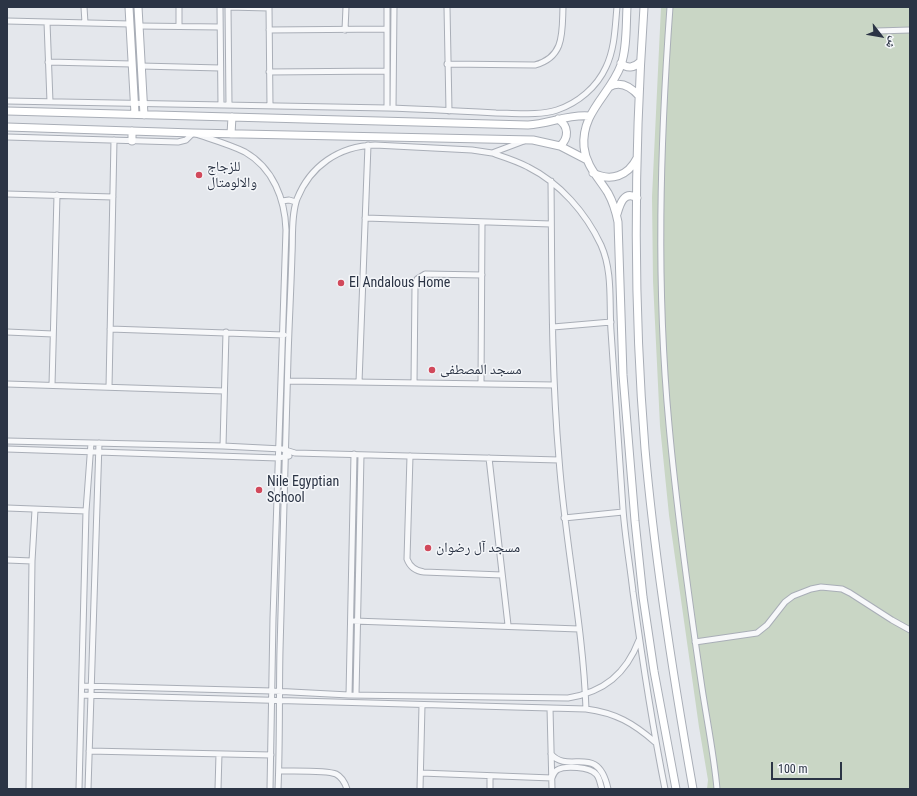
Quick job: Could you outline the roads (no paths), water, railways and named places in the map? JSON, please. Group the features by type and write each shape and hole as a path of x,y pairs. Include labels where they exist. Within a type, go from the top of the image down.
{"street":[{"path":"84,7 85,23"},
{"path":"129,7 135,114"},
{"path":"138,7 144,114"},
{"path":"179,7 180,26"},
{"path":"220,7 221,105"},
{"path":"229,105 228,7 269,7 270,106"},
{"path":"345,30 346,7"},
{"path":"387,7 387,108"},
{"path":"393,108 394,7"},
{"path":"447,7 449,111"},
{"path":"447,64 535,64 546,60 555,53 560,43 564,7"},
{"path":"7,95 7,101 393,108 535,114 554,111 573,103 592,88 606,68 613,45 616,7"},
{"path":"628,7 623,57 609,87 589,116 584,134 584,147 587,160 593,172 608,194 617,215 619,229 623,375 635,529 654,672 676,789"},
{"path":"644,7 640,62 637,198 638,306 648,475 666,634 693,789"},
{"path":"670,7 661,164 661,273 664,355 669,426 692,618 717,789"},
{"path":"7,21 130,24"},
{"path":"47,22 50,102"},
{"path":"139,26 220,26"},
{"path":"269,30 387,29"},
{"path":"877,31 910,30"},
{"path":"48,62 132,64"},
{"path":"621,63 629,68 636,66 640,62"},
{"path":"141,66 220,68"},
{"path":"269,72 387,72"},
{"path":"609,87 617,84 623,84 639,96"},
{"path":"7,111 528,125 543,124 558,119 577,116 589,116"},
{"path":"231,134 232,117"},
{"path":"558,119 564,124 567,132 565,140 560,146"},
{"path":"7,127 231,134 526,140 546,142 560,146 587,160"},
{"path":"132,131 132,141"},
{"path":"7,136 181,142 189,138 193,133"},
{"path":"193,133 251,156 262,166 271,176 278,188 282,201 286,230 278,449 270,789"},
{"path":"109,387 114,140"},
{"path":"492,153 526,140"},
{"path":"359,382 368,145"},
{"path":"278,789 279,701 293,223 296,202 310,176 325,162 338,153 348,148 368,145 472,150 492,153 527,166 556,185 580,211 601,244 609,277 623,512 639,639 665,789"},
{"path":"593,172 604,177 620,176 630,169 637,157"},
{"path":"551,181 554,385 564,518 579,628 586,694 586,709"},
{"path":"7,194 113,197"},
{"path":"52,385 57,195"},
{"path":"617,215 621,202 625,197 631,196 637,198"},
{"path":"282,201 289,200 296,202"},
{"path":"365,218 552,224"},
{"path":"481,384 482,222"},
{"path":"414,383 414,287 417,279 425,274 482,275"},
{"path":"553,327 611,322"},
{"path":"110,329 289,335"},
{"path":"7,332 53,334"},
{"path":"223,446 226,332"},
{"path":"288,381 554,385"},
{"path":"7,384 224,391"},
{"path":"7,441 223,446 278,449 295,453 559,460"},
{"path":"79,789 86,511 91,443"},
{"path":"88,789 99,443"},
{"path":"7,449 278,458 286,457 295,453"},
{"path":"349,695 354,454"},
{"path":"356,695 360,455"},
{"path":"410,456 407,559 409,564 419,572 502,575"},
{"path":"489,458 508,625"},
{"path":"7,508 86,511"},
{"path":"29,789 32,561 35,510"},
{"path":"564,518 623,512"},
{"path":"7,560 32,561"},
{"path":"696,642 757,633 767,625 785,602 793,596 811,588 821,587 842,589 910,630"},
{"path":"350,621 579,628"},
{"path":"82,686 272,691 349,695 568,698 586,694 601,688 618,675 631,658 639,639"},
{"path":"82,695 586,709 602,711 624,719 644,732 656,743"},
{"path":"448,696 448,706"},
{"path":"420,789 422,705"},
{"path":"550,708 552,789"},
{"path":"89,751 271,755"},
{"path":"218,789 219,754"},
{"path":"551,754 557,760 584,762 596,765 604,774 608,789"},
{"path":"552,778 557,770 561,768 588,769 596,774 602,789"},
{"path":"279,771 332,773 341,777 347,789"},
{"path":"421,773 552,778"},
{"path":"490,776 490,789"}],"place":[{"name":"للزجاج والالومتال","path":"199,175"},
{"name":"El Andalous Home","path":"341,283"},
{"name":"مسجد المصطفى","path":"432,370"},
{"name":"Nile Egyptian School","path":"259,490"},
{"name":"مسجد آل رضوان","path":"428,548"}]}
